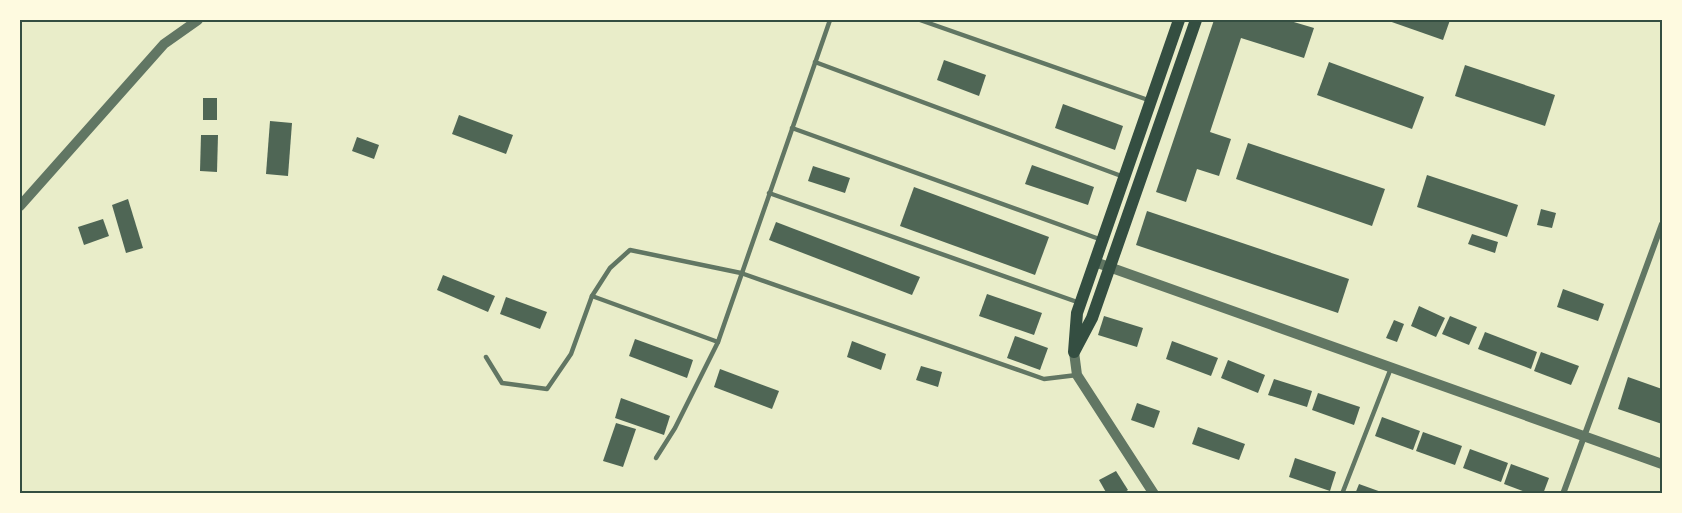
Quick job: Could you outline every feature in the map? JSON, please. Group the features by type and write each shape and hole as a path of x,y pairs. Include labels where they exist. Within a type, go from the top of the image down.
{"main road":[{"path":"1074,352 1080,303 1179,20"},
{"path":"1074,352 1092,318 1196,20"}],"street":[{"path":"20,206 164,44 198,20"},
{"path":"1563,494 1662,224"},
{"path":"1095,262 1662,464"},
{"path":"1074,352 1077,375 1154,494"}],"lane":[{"path":"656,458 675,428 718,342 830,20"},
{"path":"920,20 1151,101"},
{"path":"815,62 1124,177"},
{"path":"792,128 1102,240"},
{"path":"769,193 1080,303"},
{"path":"486,357 502,383 547,389 571,354 592,296 610,268 630,250 741,273 1044,379 1077,375"},
{"path":"592,296 718,342"},
{"path":"1342,494 1391,368"}],"building":[{"path":"1214,20 1287,20 1314,28 1304,58 1241,38 1210,132 1231,139 1219,176 1197,169 1186,202 1156,192"},
{"path":"1386,20 1450,20 1443,40"},
{"path":"944,60 986,75 979,96 937,80"},
{"path":"1329,62 1424,97 1412,129 1317,95"},
{"path":"1465,65 1555,95 1545,126 1455,96"},
{"path":"203,98 217,98 217,120 203,120"},
{"path":"1063,104 1123,126 1115,150 1055,128"},
{"path":"459,115 513,135 506,154 452,134"},
{"path":"270,121 292,123 288,176 266,174"},
{"path":"201,135 218,135 217,172 200,171"},
{"path":"357,137 379,145 374,159 352,151"},
{"path":"1248,143 1385,189 1372,226 1236,179"},
{"path":"1032,165 1094,187 1088,205 1025,184"},
{"path":"813,166 850,178 845,193 808,181"},
{"path":"1427,175 1518,205 1507,237 1417,207"},
{"path":"914,187 1049,237 1035,275 900,226"},
{"path":"128,199 143,248 126,253 112,205"},
{"path":"1541,209 1556,213 1552,228 1537,225"},
{"path":"1147,211 1349,279 1338,313 1136,245"},
{"path":"103,219 109,236 84,245 78,227"},
{"path":"776,222 920,277 912,295 769,240"},
{"path":"1472,234 1498,242 1495,253 1468,244"},
{"path":"443,275 495,296 488,312 437,290"},
{"path":"1563,289 1604,304 1598,321 1557,307"},
{"path":"987,294 1042,313 1034,335 979,316"},
{"path":"506,297 547,312 540,329 500,314"},
{"path":"1419,306 1445,318 1436,337 1411,326"},
{"path":"1104,316 1143,328 1137,347 1098,335"},
{"path":"1450,316 1477,327 1469,345 1442,334"},
{"path":"1394,320 1404,324 1397,342 1386,338"},
{"path":"1485,332 1537,352 1531,369 1478,349"},
{"path":"1015,336 1048,348 1040,370 1007,358"},
{"path":"635,339 693,360 687,378 629,356"},
{"path":"852,341 886,354 881,370 847,357"},
{"path":"1172,341 1218,358 1211,376 1166,359"},
{"path":"1541,352 1579,366 1571,385 1534,371"},
{"path":"1228,360 1265,375 1258,393 1221,378"},
{"path":"921,366 942,372 938,387 916,380"},
{"path":"720,369 779,391 772,409 714,387"},
{"path":"1628,377 1662,389 1662,424 1618,409"},
{"path":"1274,379 1312,391 1307,407 1268,395"},
{"path":"1318,393 1360,407 1354,425 1312,410"},
{"path":"621,398 670,416 664,435 615,418"},
{"path":"1137,403 1160,411 1154,428 1131,420"},
{"path":"1382,417 1420,431 1413,450 1375,436"},
{"path":"616,423 636,429 623,467 603,461"},
{"path":"1198,427 1245,444 1239,460 1192,444"},
{"path":"1423,432 1462,446 1455,465 1416,451"},
{"path":"1470,449 1508,463 1501,482 1463,468"},
{"path":"1295,458 1336,472 1330,491 1289,477"},
{"path":"1511,464 1549,478 1543,494 1531,494 1504,484"},
{"path":"1116,471 1128,490 1122,494 1107,494 1099,480"},
{"path":"1359,484 1384,493 1384,494 1355,494"}]}
